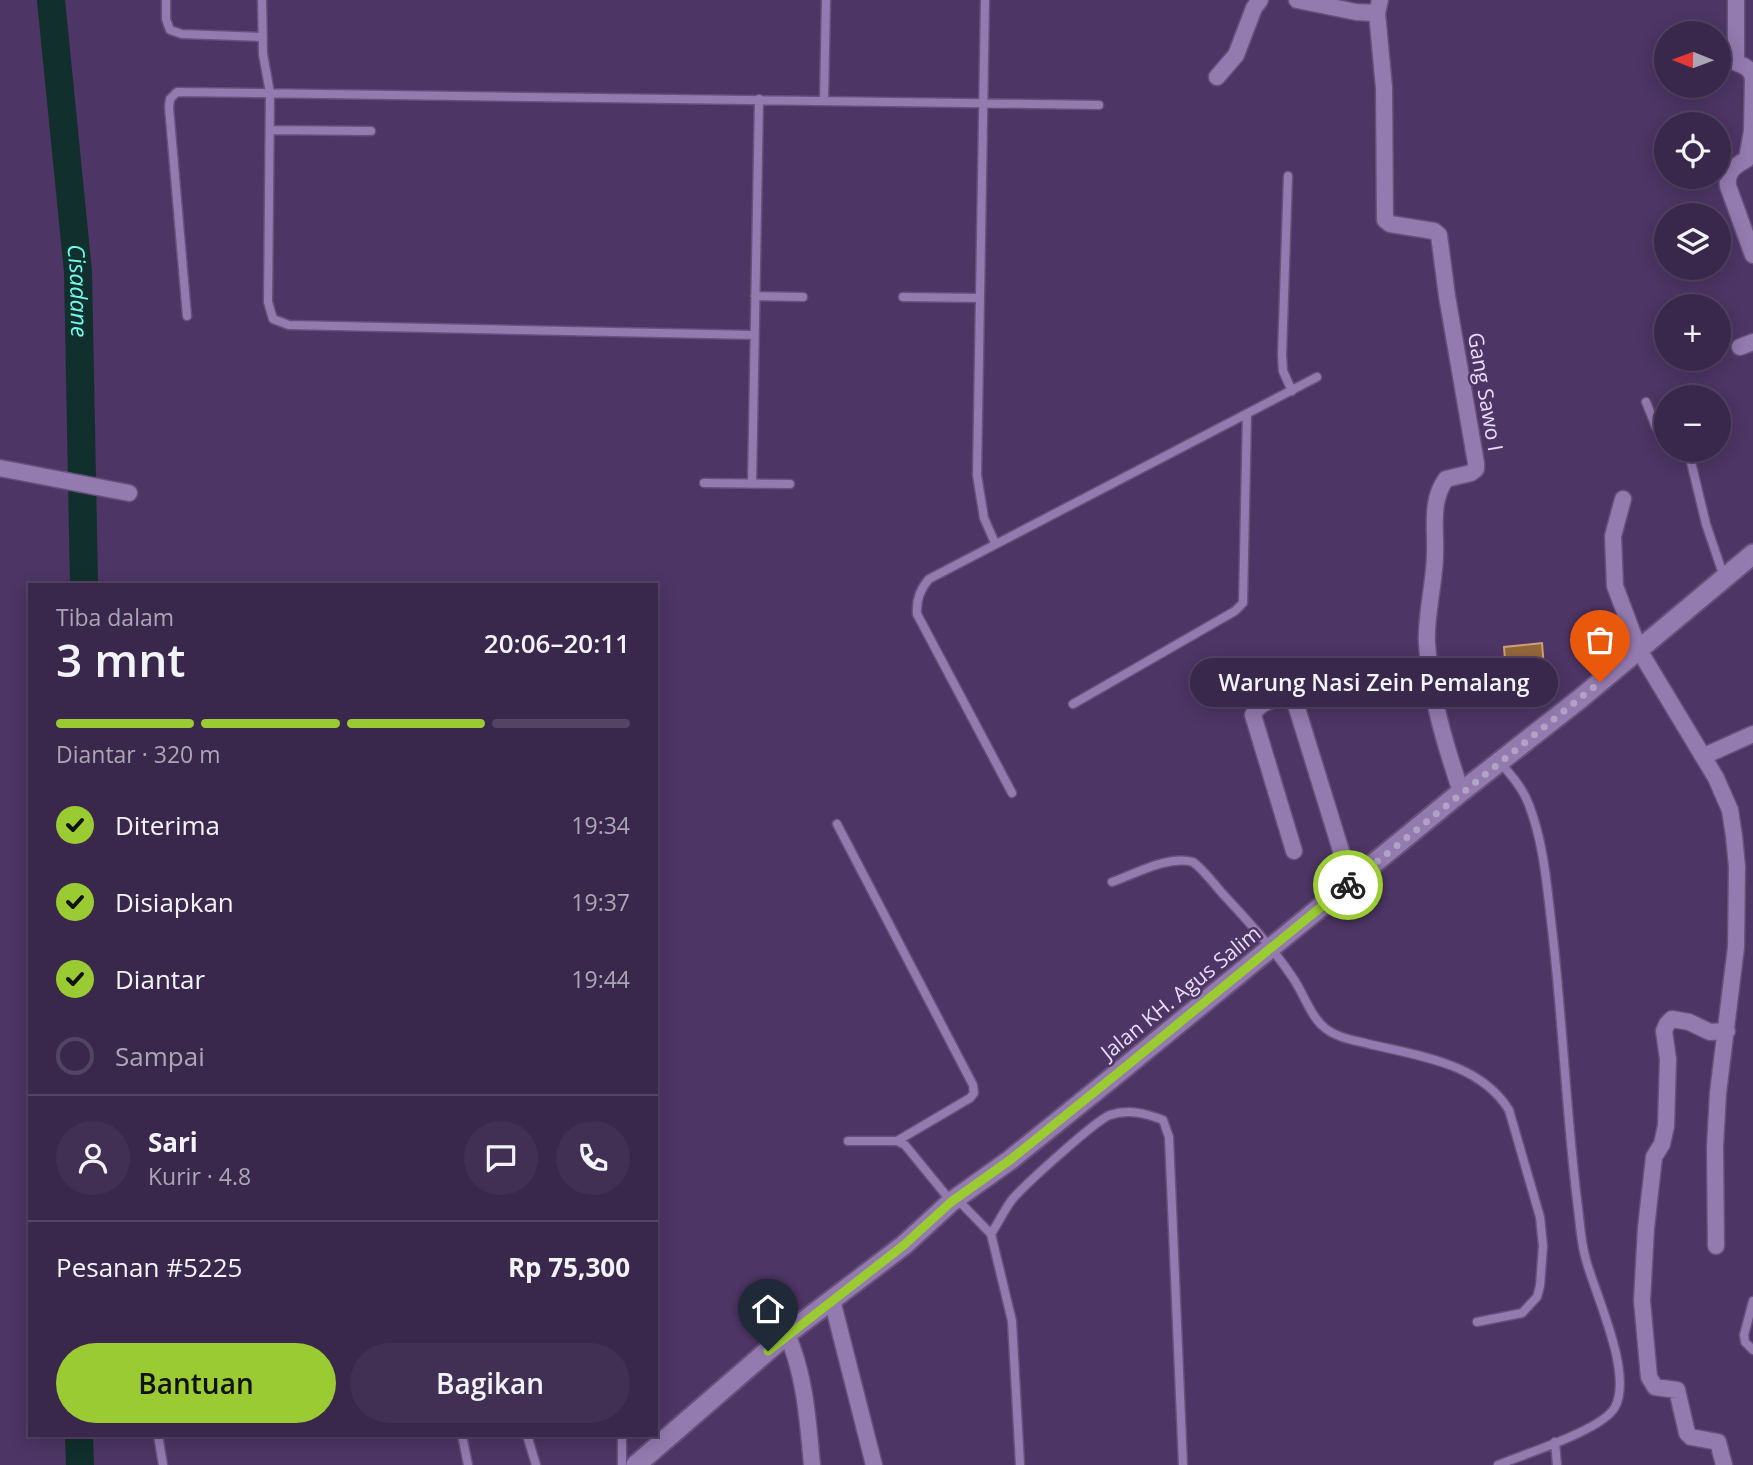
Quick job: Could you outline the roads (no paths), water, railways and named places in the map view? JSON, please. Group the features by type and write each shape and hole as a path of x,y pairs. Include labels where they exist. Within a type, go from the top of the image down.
{"street":[{"path":"1217,77 1236,55 1254,8 1260,0"},
{"path":"1297,0 1356,12 1379,7"},
{"path":"1735,0 1737,63 1748,67 1753,79 1752,131 1747,159 1731,170 1727,177 1753,255"},
{"name":"Gang Sawo I","path":"1379,7 1384,88 1385,220 1390,224 1434,231 1439,235 1476,463 1476,469 1471,473 1446,480 1439,488 1435,506 1436,554 1426,642 1435,703 1461,792"},
{"path":"0,468 129,493"},
{"path":"1623,499 1613,536 1615,586 1639,650 1704,756 1730,810 1737,867 1736,947 1718,1093 1715,1147 1716,1246"},
{"name":"Jalan KH. Agus Salim","path":"636,1465 787,1335 904,1245 954,1200 1010,1160 1698,602 1753,554"},
{"path":"1294,851 1253,715 1257,708 1286,697 1296,705 1350,883"},
{"path":"1704,756 1753,734"},
{"path":"1724,1465 1718,1442 1691,1437 1688,1433 1677,1390 1655,1387 1648,1377 1642,1301 1654,1157 1662,1144 1666,1126 1668,1059 1664,1031 1672,1018 1689,1022 1710,1032 1727,1031"},
{"path":"832,1300 874,1465"},
{"path":"787,1335 795,1353 807,1409 812,1465"}],"lane":[{"path":"166,0 166,19 170,30 182,34 262,37"},
{"path":"262,0 262,37 270,93 268,302 273,318 289,325 754,335"},
{"path":"824,100 826,0"},
{"path":"985,0 977,475 984,518 995,543"},
{"path":"187,316 169,107 170,99 177,92 1099,105"},
{"path":"752,484 759,99"},
{"path":"270,130 371,131"},
{"path":"1288,176 1282,355 1283,371 1292,391"},
{"path":"755,296 803,297"},
{"path":"903,297 980,298"},
{"path":"1012,793 917,614 916,605 922,586 929,579 995,543 1317,377"},
{"path":"1646,402 1654,422"},
{"path":"1073,704 1235,611 1242,603 1247,414"},
{"path":"1691,462 1706,524 1724,577"},
{"path":"704,483 790,484"},
{"path":"1498,1465 1587,1429 1607,1417 1615,1408 1622,1378 1585,1258 1578,1213 1557,968 1538,835 1528,802 1499,761"},
{"path":"837,824 973,1085 974,1093 970,1098 897,1140"},
{"path":"1112,882 1167,863 1180,860 1193,862 1255,930 1294,979 1324,1027 1348,1039 1418,1053 1457,1068 1496,1093 1509,1110 1540,1217 1540,1286 1537,1297 1522,1313 1478,1322"},
{"path":"991,1234 1012,1200 1037,1175 1107,1116 1125,1112 1144,1113 1163,1120 1169,1136 1183,1465"},
{"path":"848,1141 897,1140 905,1144 954,1200 991,1234 1012,1321 1020,1465"},
{"path":"1753,1301 1744,1335 1745,1342 1753,1350"},
{"path":"158,1437 163,1465"},
{"path":"462,1437 468,1465"},
{"path":"528,1437 536,1465"},
{"path":"622,1437 622,1465"},
{"path":"1555,1442 1557,1465"}],"waterway":[{"name":"Cisadane","path":"51,0 78,272 84,583"},
{"name":"Cisadane","path":"79,1437 80,1465"}],"place":[{"name":"Warung Nasi Zein Pemalang","path":"1600,682"}]}
